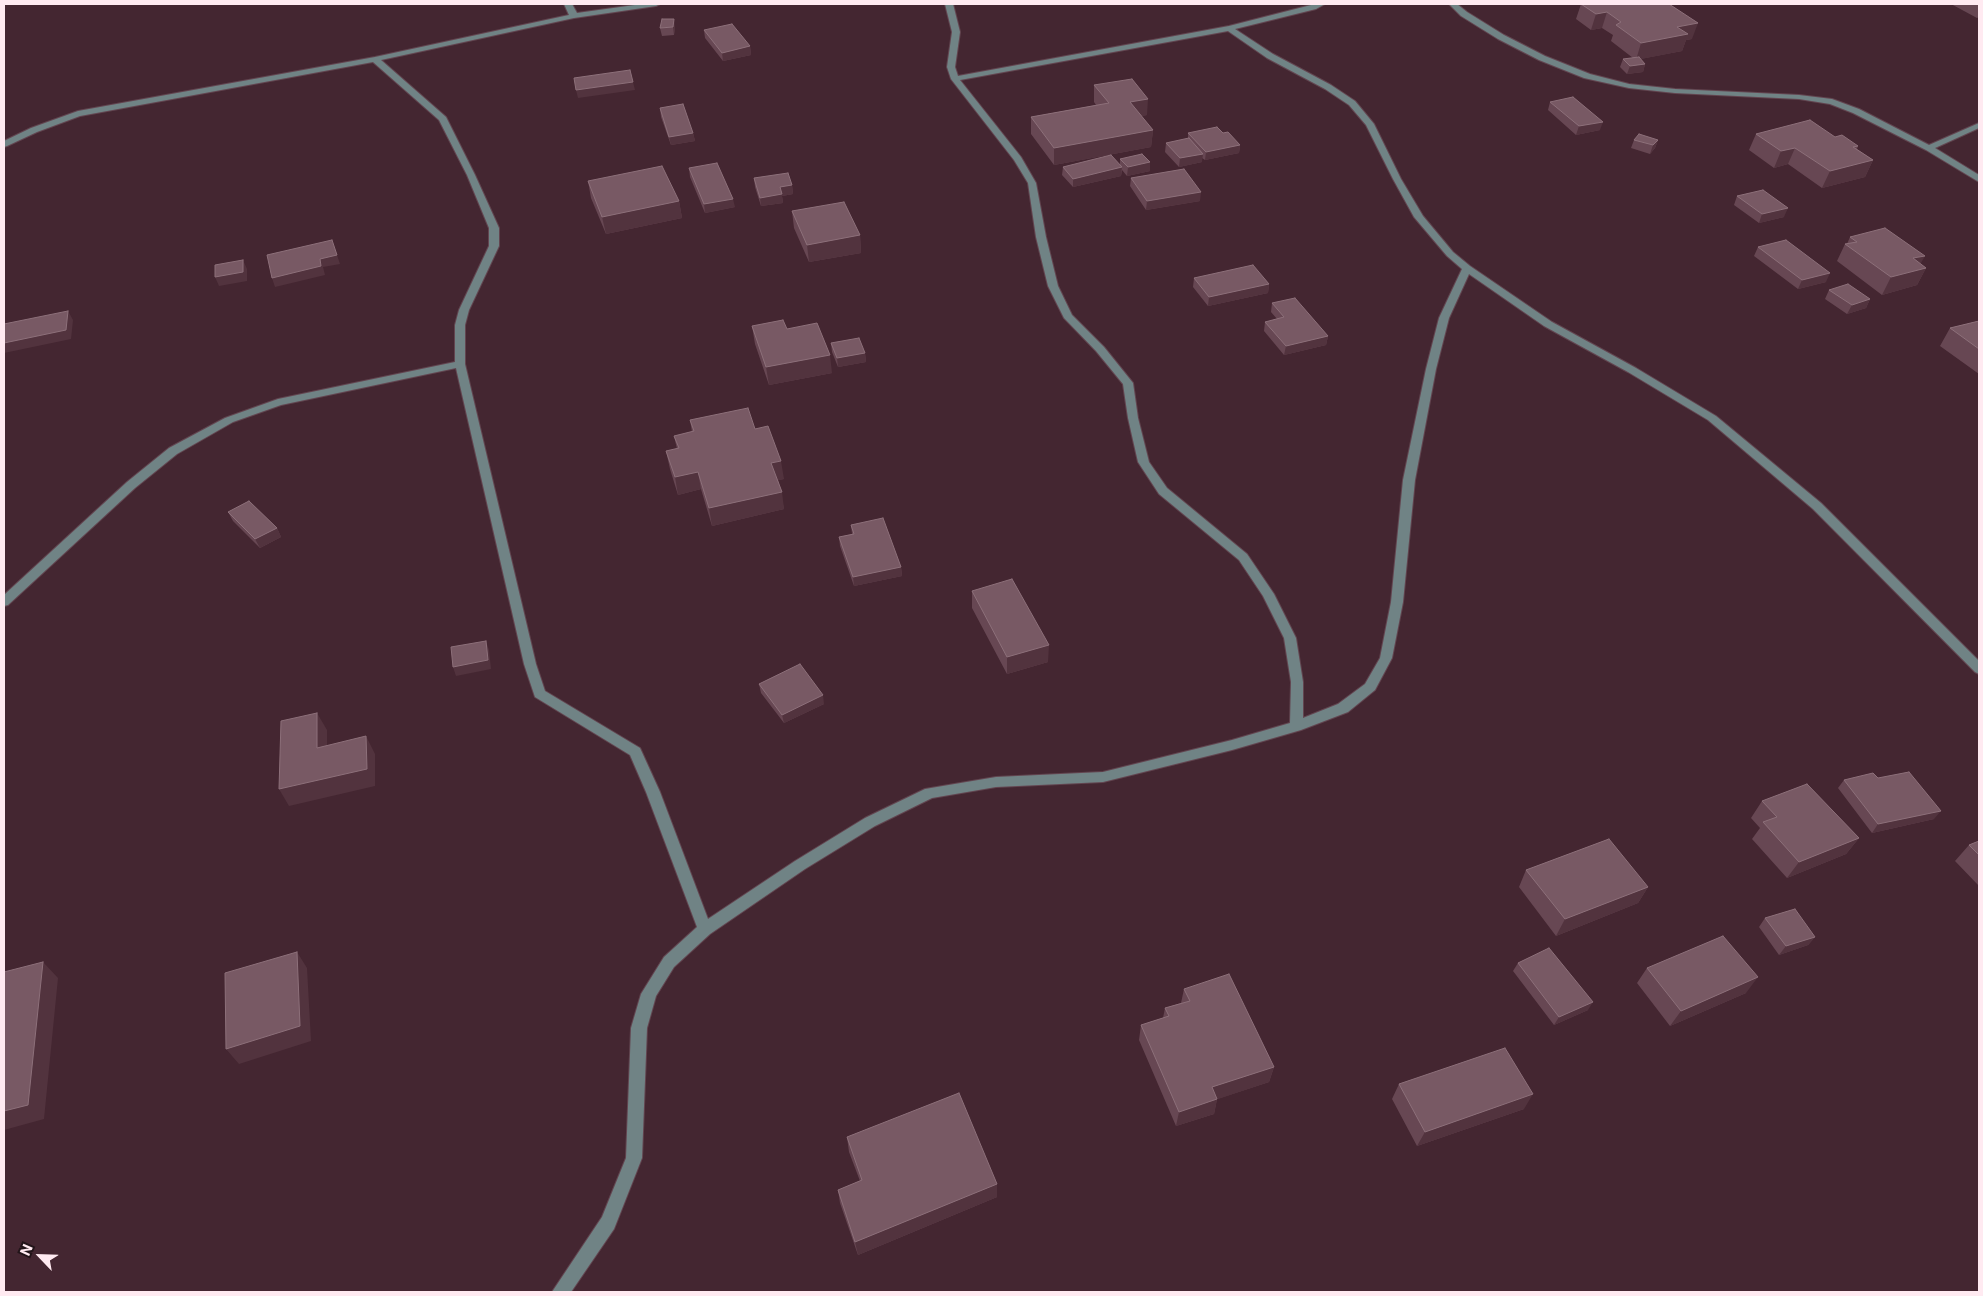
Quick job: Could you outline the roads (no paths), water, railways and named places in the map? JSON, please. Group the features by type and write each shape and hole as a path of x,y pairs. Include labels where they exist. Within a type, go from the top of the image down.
{"street":[{"path":"568,4 574,16"},
{"path":"4,144 34,130 78,114 375,59 574,16 656,4"},
{"path":"949,4 956,32 951,67 955,79 1018,159 1032,183 1041,237 1053,286 1068,316 1100,349 1128,383 1133,418 1144,462 1163,491 1242,557 1268,594 1290,638 1297,682 1296,726"},
{"path":"955,79 1229,28 1313,8 1321,4"},
{"path":"1453,4 1464,14 1501,37 1542,58 1587,76 1629,86 1675,91 1799,97 1832,102 1856,111 1929,148 1979,179"},
{"path":"1229,28 1270,56 1328,87 1352,103 1370,124 1419,217 1450,254 1467,268 1548,324 1632,370 1712,418 1817,506 1979,669"},
{"path":"375,59 443,119 471,175 494,228 494,246 464,310 460,325 460,364 530,664 540,694 635,752 653,792 706,929"},
{"path":"1929,148 1979,125"},
{"path":"562,1292 608,1223 634,1158 639,1028 649,994 669,962 706,929 800,865 870,822 930,793 996,782 1103,777 1232,745 1296,726 1343,708 1370,687 1386,658 1397,602 1409,480 1431,369 1444,318 1467,268"},
{"path":"4,602 131,485 173,451 229,420 278,402 460,364"}]}
